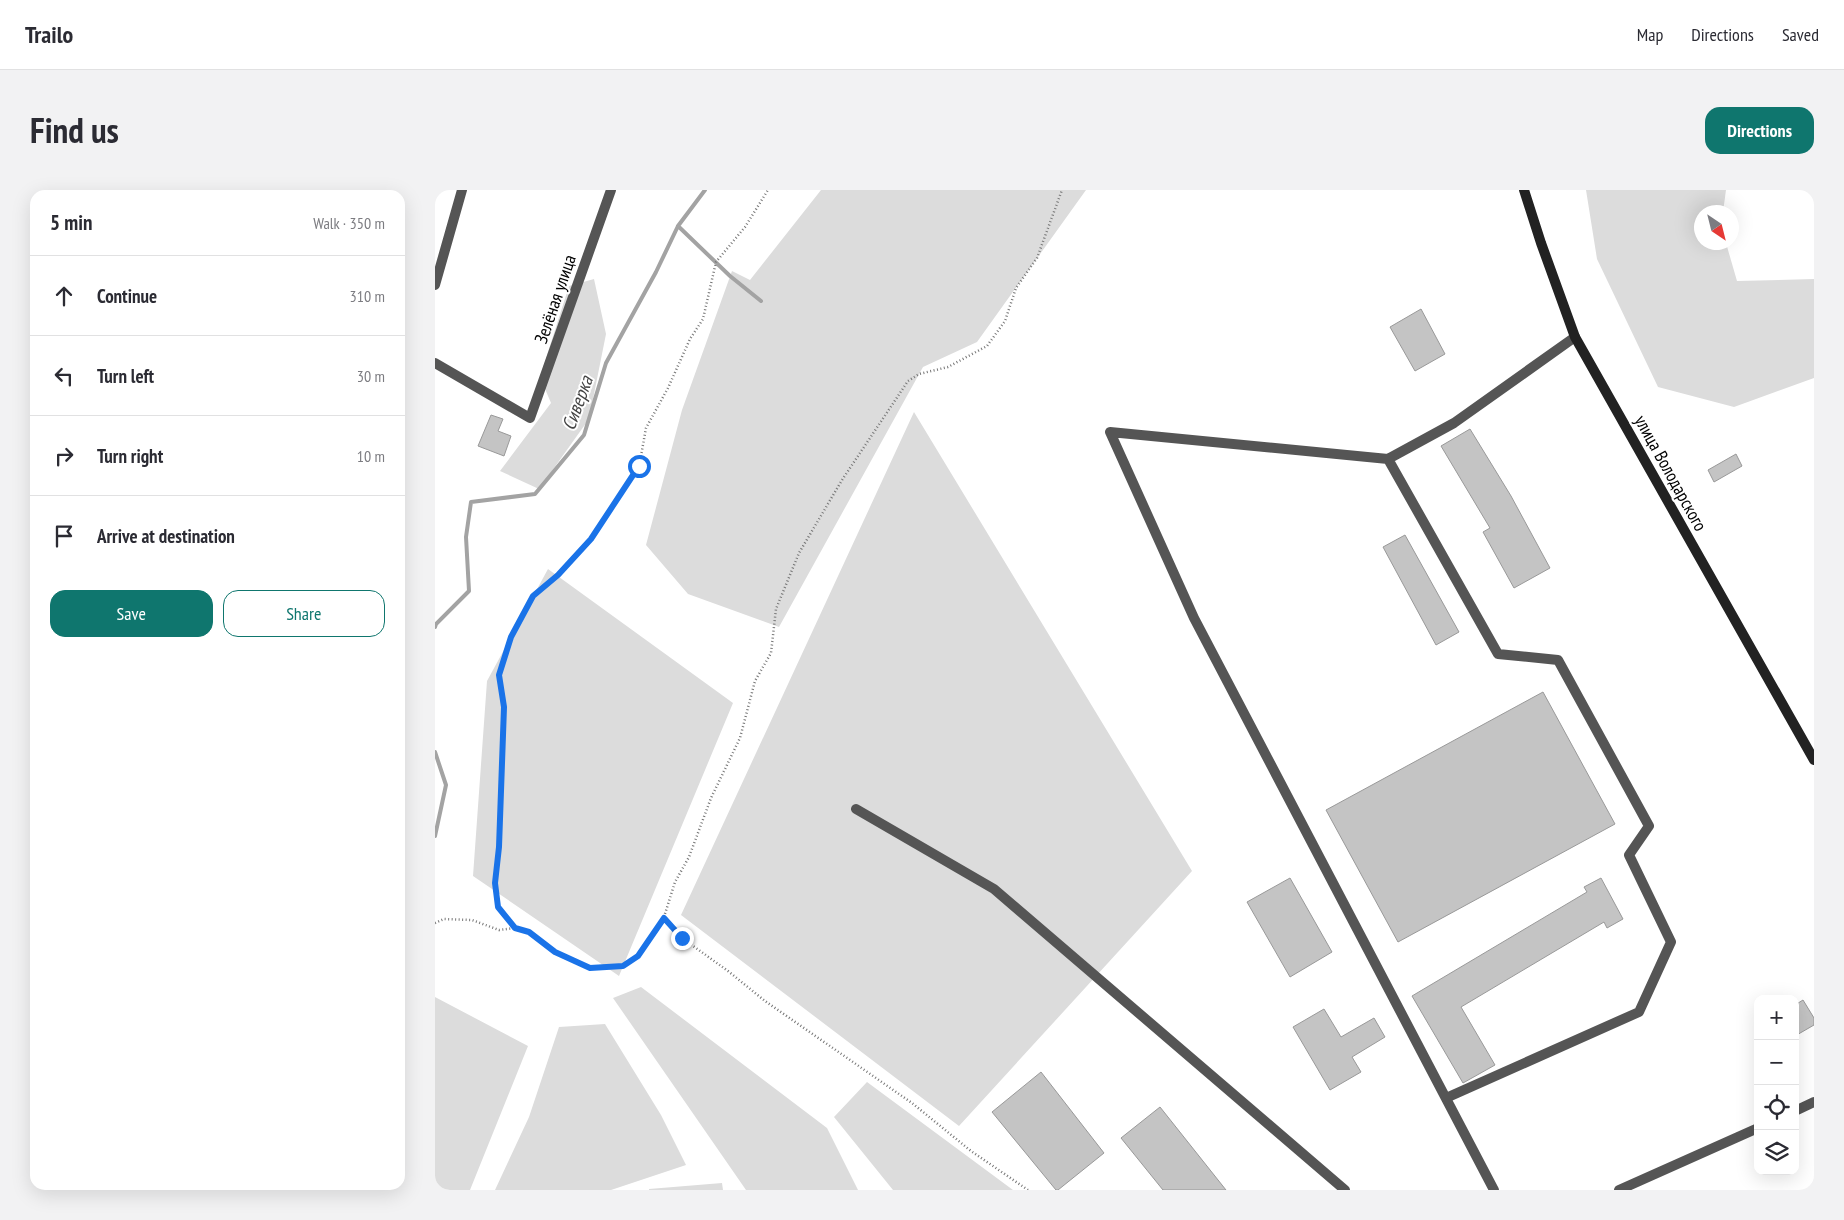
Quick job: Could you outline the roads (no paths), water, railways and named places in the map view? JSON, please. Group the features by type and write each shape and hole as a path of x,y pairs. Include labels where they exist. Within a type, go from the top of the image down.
{"main road":[{"name":"улица Володарского","path":"1524,190 1575,337 1814,760"}],"street":[{"path":"435,285 462,190"},
{"name":"Зелёная улица","path":"435,363 530,418 611,190"},
{"path":"1495,1190 1195,618 1110,432 1388,459 1454,423 1575,337"},
{"path":"1388,459 1497,654 1558,660 1649,826 1629,856 1671,942 1639,1012 1446,1098"},
{"path":"856,809 994,889 1345,1190"},
{"path":"1799,1109 1814,1102"},
{"path":"1619,1190 1754,1130"}],"waterway":[{"name":"Сиверка","path":"435,627 469,591 466,537 471,502 535,494 584,435 606,363 656,272 678,226 705,190"},
{"path":"678,226 730,276 761,301"},
{"name":"Сиверка","path":"435,752 446,785 435,836"}]}
